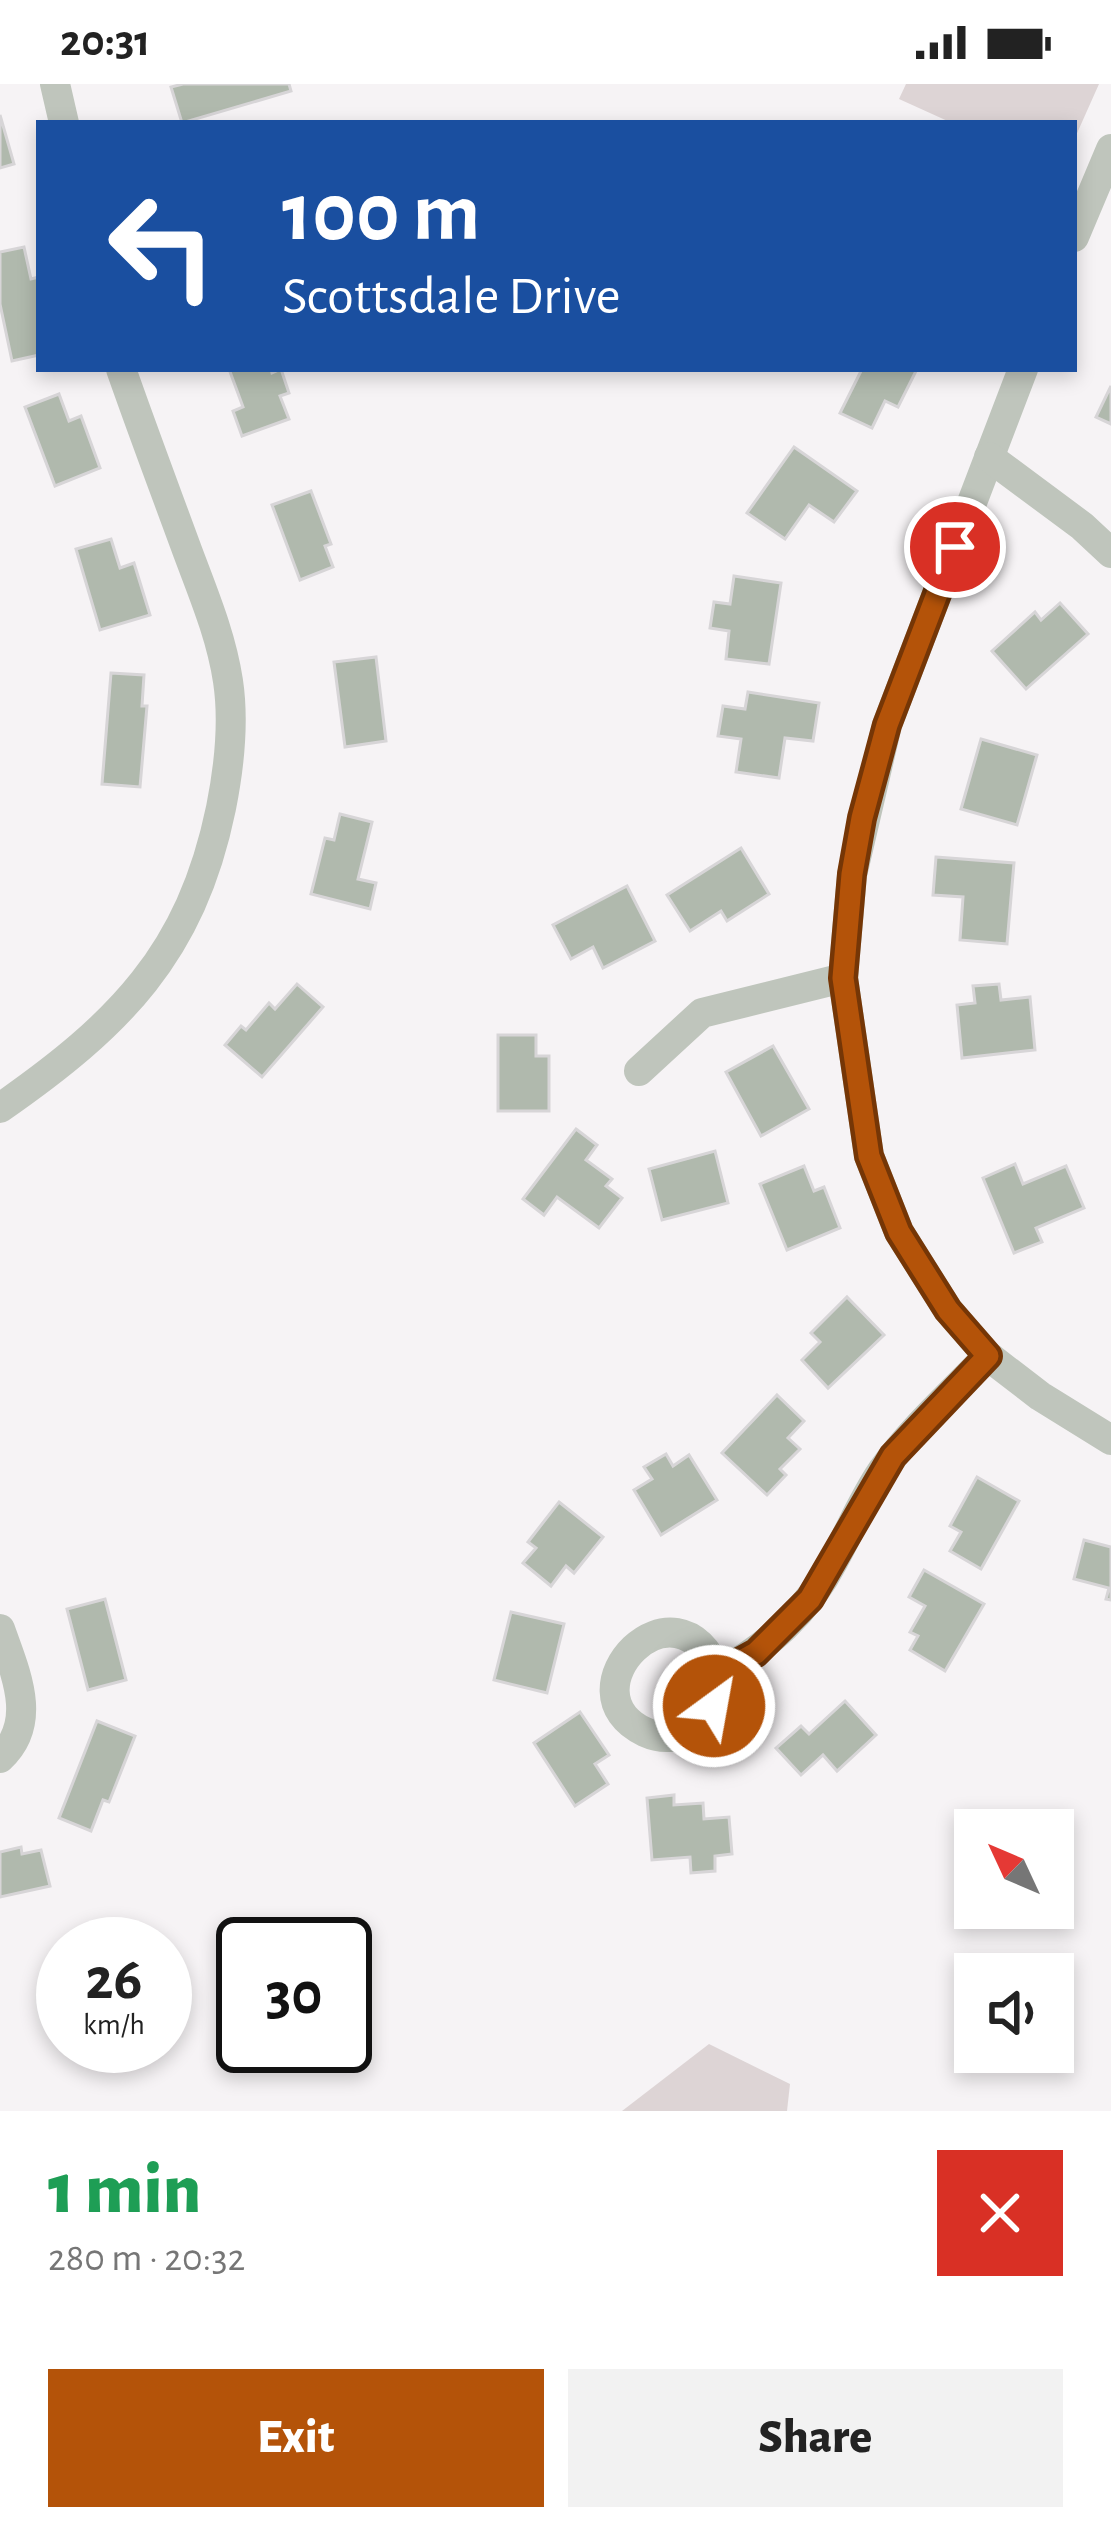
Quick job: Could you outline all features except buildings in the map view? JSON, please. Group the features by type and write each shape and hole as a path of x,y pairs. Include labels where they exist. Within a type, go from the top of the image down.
{"street":[{"path":"55,84 63,120"},
{"path":"1077,230 1111,149"},
{"path":"0,1108 53,1071 145,981 188,915 203,881 226,785 228,685 218,632 122,372"},
{"path":"1022,372 887,725 852,874 843,978 869,1156 899,1232 948,1310 988,1356 1040,1396 1111,1440"},
{"path":"989,458 1111,553"},
{"path":"639,1071 702,1013 843,978"},
{"path":"718,1674 756,1653 810,1599 893,1456 988,1356"},
{"path":"0,1629 22,1706 19,1730 0,1759"}],"shaded area":[{"path":"906,84 1099,84 1077,133 1077,120 945,120 899,99"},
{"path":"709,2044 790,2084 787,2111 622,2111"}],"route":[{"path":"714,1706 718,1674 756,1653 810,1599 893,1456 988,1356 948,1310 899,1232 869,1156 843,978 862,818 887,725 955,547"}]}
